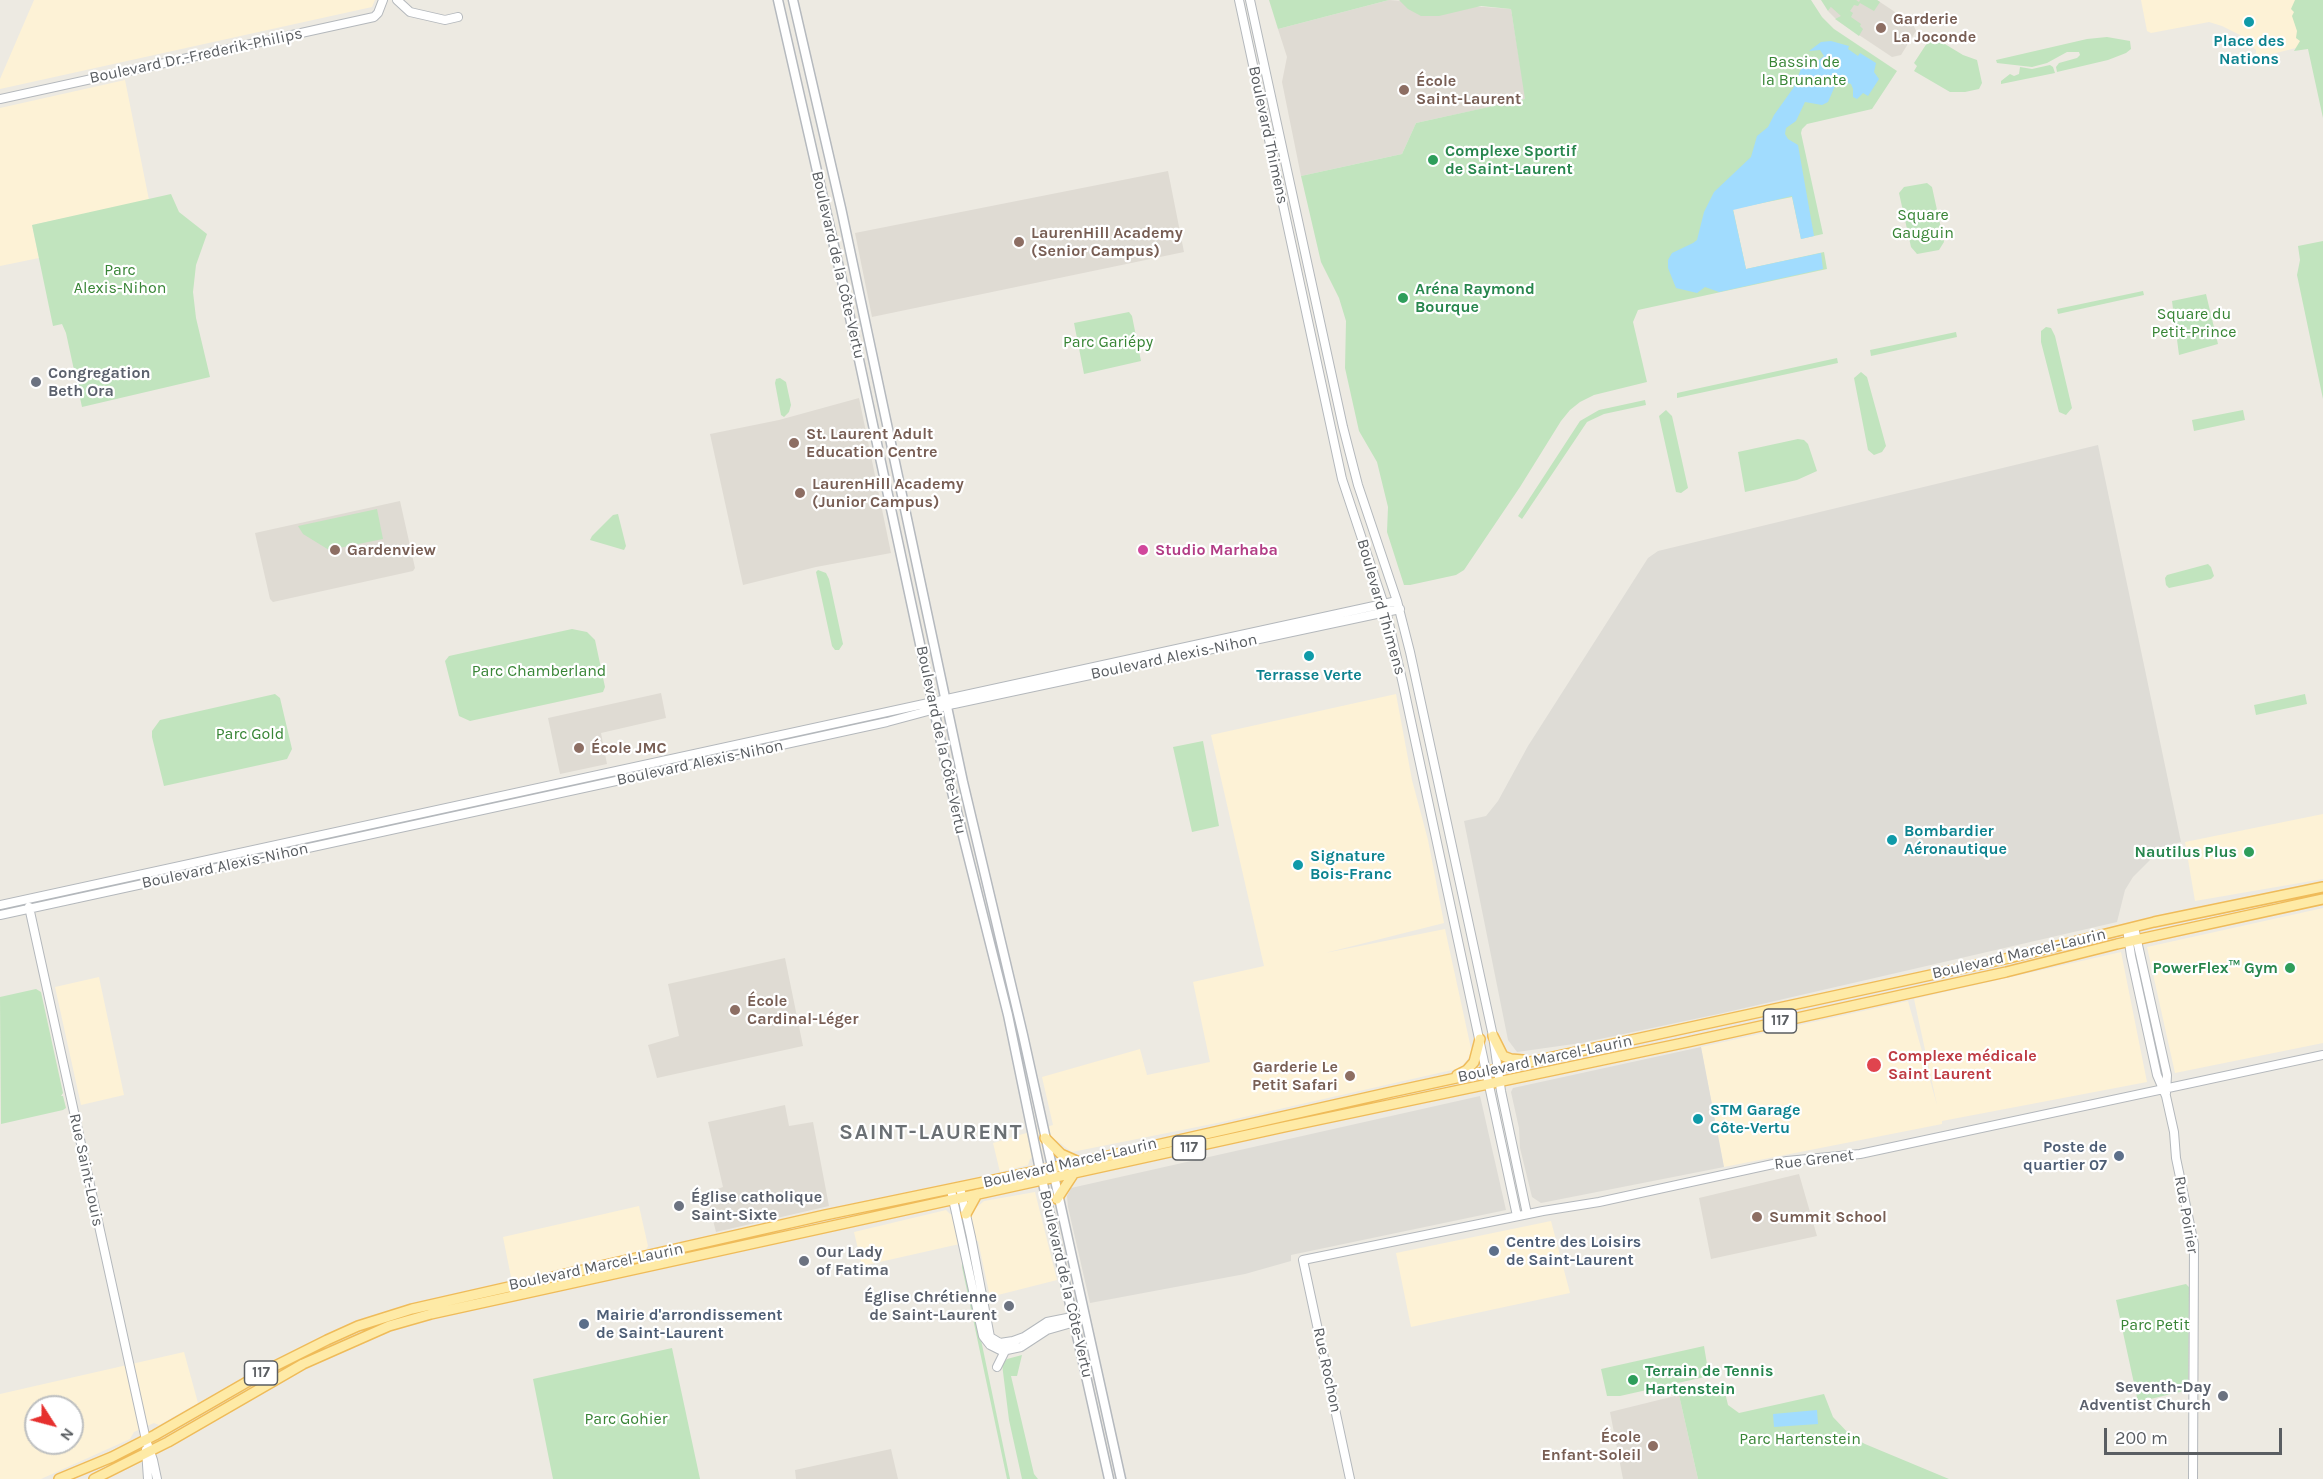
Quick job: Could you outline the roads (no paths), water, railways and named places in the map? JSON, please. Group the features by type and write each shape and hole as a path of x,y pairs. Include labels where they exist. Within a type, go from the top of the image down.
{"main road":[{"name":"Boulevard de la Côte-Vertu","path":"778,0 843,285 964,845 1008,1014 1046,1174 1073,1318 1109,1479"},
{"name":"Boulevard de la Côte-Vertu","path":"793,0 841,208 966,792 1045,1138 1046,1174 1057,1199 1121,1479"},
{"name":"Boulevard Marcel-Laurin","path":"59,1479 146,1440 283,1361 339,1334 391,1315 456,1298 825,1215 957,1194 977,1194 1079,1162 2323,887"},
{"name":"Boulevard Marcel-Laurin","path":"94,1479 148,1453 293,1369 343,1345 400,1323 442,1311 502,1300 1046,1174 1074,1173 1494,1084 2006,972 2133,940 2323,899"},
{"path":"1700,1025 1703,1038"},
{"path":"1493,1036 1505,1057 1514,1060 1543,1060"},
{"path":"1441,1082 1469,1068 1476,1058 1480,1039"},
{"path":"1045,1138 1061,1154 1079,1162"},
{"path":"1057,1199 1074,1173"},
{"path":"966,1214 977,1194"}],"street":[{"name":"Boulevard Dr.-Frederik-Philips","path":"0,99 374,16 378,13 383,0"},
{"path":"397,0 410,12 445,20 458,16"},
{"name":"Boulevard Thimens","path":"1239,0 1341,471 1384,607 1487,1072 1494,1084 1527,1214"},
{"name":"Boulevard Thimens","path":"1250,0 1346,439 1360,491 1398,605 1493,1036 1498,1070 1494,1084 1516,1216"},
{"name":"Boulevard Alexis-Nihon","path":"0,915 948,702 1398,605"},
{"name":"Boulevard Alexis-Nihon","path":"0,905 934,706"},
{"name":"Rue Saint-Louis","path":"28,899 146,1440 148,1479"},
{"name":"Rue Poirier","path":"2131,928 2167,1075 2165,1091 2194,1244 2193,1479"},
{"name":"Rue Grenet","path":"1304,1260 1516,1216 1599,1202 1787,1161 1844,1157 2165,1091 2323,1055"},
{"path":"957,1194 966,1214 971,1237 986,1337"},
{"path":"957,1194 962,1238 986,1337 992,1347 1005,1351 1024,1346 1047,1330 1073,1318"},
{"path":"962,1238 971,1237"},
{"name":"Rue Rochon","path":"1304,1260 1350,1479"},
{"path":"986,1337 1000,1343 1013,1341 1024,1337 1043,1323 1084,1315"},
{"path":"997,1367 1005,1351"},
{"name":"Rue Saint-Louis","path":"148,1453 157,1479"}],"water":[{"name":"Bassin de la Brunante","path":"1831,41 1849,46 1848,49 1858,56 1860,53 1876,63 1874,72 1879,79 1868,96 1863,93 1857,99 1853,97 1851,84 1841,81 1835,86 1828,102 1822,105 1805,102 1796,121 1786,128 1785,134 1788,139 1798,145 1814,236 1801,239 1792,196 1733,210 1746,269 1821,253 1823,269 1719,292 1705,287 1697,293 1676,288 1668,268 1668,260 1672,253 1697,240 1704,212 1714,192 1751,157 1757,136 1768,127 1794,87 1802,66 1815,63 1824,56 1820,50 1809,51 1821,42"},
{"path":"1817,1410 1818,1424 1774,1427 1773,1414"}],"place":[{"name":"Place des Nations","path":"2249,22"},
{"name":"Garderie La Joconde","path":"1881,28"},
{"name":"École Saint-Laurent","path":"1404,90"},
{"name":"Complexe Sportif de Saint-Laurent","path":"1433,160"},
{"name":"LaurenHill Academy (Senior Campus)","path":"1019,242"},
{"name":"Aréna Raymond Bourque","path":"1403,298"},
{"name":"Congregation Beth Ora","path":"36,382"},
{"name":"St. Laurent Adult Education Centre","path":"794,443"},
{"name":"LaurenHill Academy (Junior Campus)","path":"800,493"},
{"name":"Gardenview","path":"335,550"},
{"name":"Studio Marhaba","path":"1143,550"},
{"name":"Terrasse Verte","path":"1309,656"},
{"name":"École JMC","path":"579,748"},
{"name":"Bombardier Aéronautique","path":"1892,840"},
{"name":"Nautilus Plus","path":"2249,852"},
{"name":"Signature Bois-Franc","path":"1298,865"},
{"name":"PowerFlex™ Gym","path":"2290,968"},
{"name":"École Cardinal-Léger","path":"735,1010"},
{"name":"Complexe médicale Saint Laurent","path":"1874,1065"},
{"name":"Garderie Le Petit Safari","path":"1350,1076"},
{"name":"STM Garage Côte-Vertu","path":"1698,1119"},
{"name":"Poste de quartier 07","path":"2119,1156"},
{"name":"Église catholique Saint-Sixte","path":"679,1206"},
{"name":"Summit School","path":"1757,1217"},
{"name":"Centre des Loisirs de Saint-Laurent","path":"1494,1251"},
{"name":"Our Lady of Fatima","path":"804,1261"},
{"name":"Église Chrétienne de Saint-Laurent","path":"1009,1306"},
{"name":"Mairie d'arrondissement de Saint-Laurent","path":"584,1324"},
{"name":"Terrain de Tennis Hartenstein","path":"1633,1380"},
{"name":"Seventh-Day Adventist Church","path":"2223,1396"},
{"name":"École Enfant-Soleil","path":"1653,1446"}],"district":[{"name":"SAINT-LAURENT","path":"931,1133"}],"park label":[{"name":"Square Gauguin","path":"1923,224"},
{"name":"Parc Alexis-Nihon","path":"120,279"},
{"name":"Square du Petit-Prince","path":"2194,323"},
{"name":"Parc Gariépy","path":"1108,342"},
{"name":"Parc Chamberland","path":"539,671"},
{"name":"Parc Gold","path":"250,734"},
{"name":"Parc Petit","path":"2155,1325"},
{"name":"Parc Gohier","path":"626,1419"},
{"name":"Parc Hartenstein","path":"1800,1439"}]}
